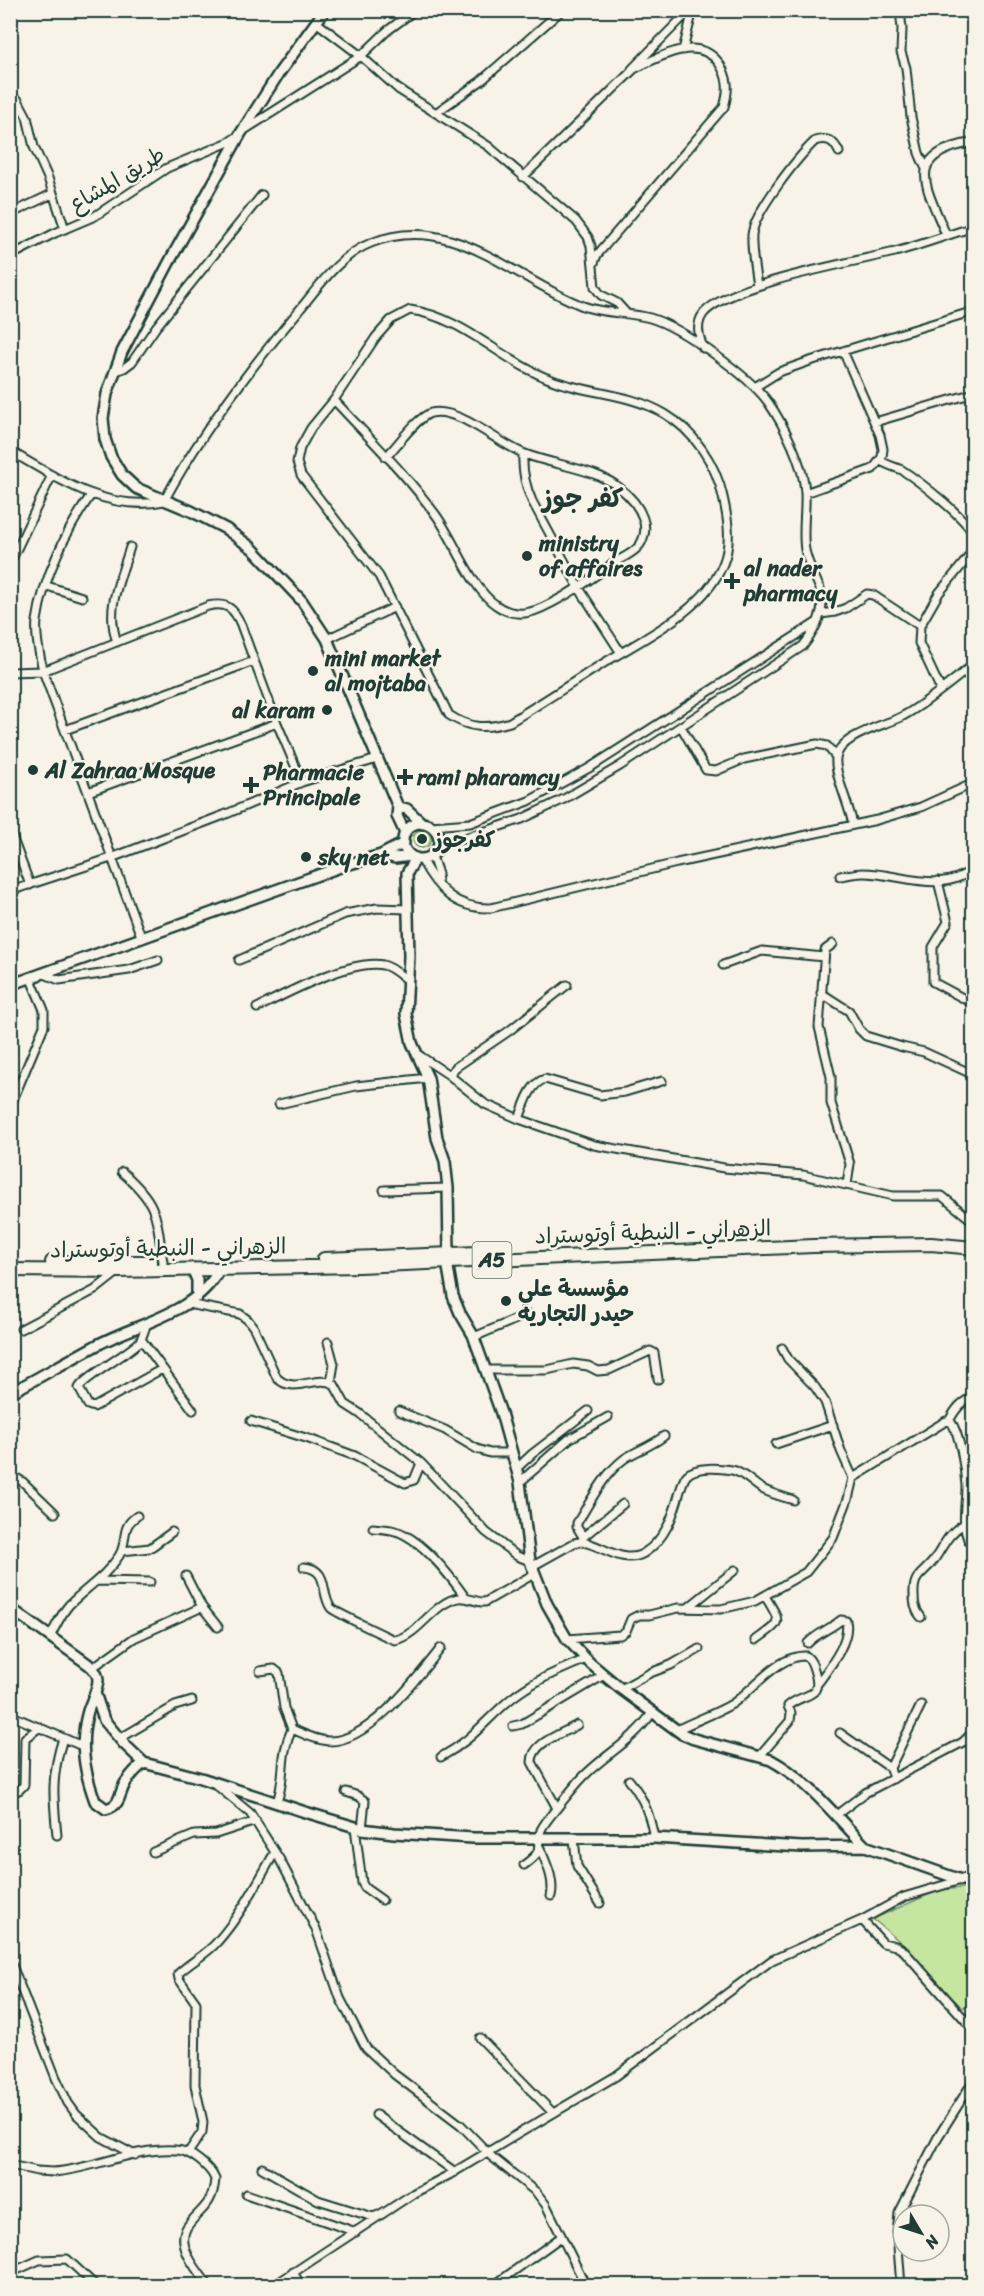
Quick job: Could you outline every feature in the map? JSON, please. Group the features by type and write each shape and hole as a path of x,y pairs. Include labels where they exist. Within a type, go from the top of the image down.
{"highway":[{"name":"الزهراني - النبطية أوتوستراد","path":"448,1258 915,1238 948,1238 974,1242"},
{"name":"الزهراني - النبطية أوتوستراد","path":"10,1263 325,1263 813,1246 931,1244 974,1248"},
{"name":"الزهراني - النبطية أوتوستراد","path":"10,1270 119,1271 305,1263"}],"street":[{"path":"325,10 279,73 241,133 136,324 114,372 107,394 103,418 105,439 111,457 122,475 136,488 191,511 226,529 252,548 302,602 327,639 398,807 397,816 405,833 404,843 431,878 451,898 461,904 474,909 491,908 655,868 853,825 921,807 974,783"},
{"name":"طريق المشاع","path":"10,256 95,216 166,168 229,142 258,120 361,56 387,31 415,10"},
{"path":"437,112 481,81 562,10"},
{"path":"900,10 903,29 901,52 906,68 911,117 919,153 925,167 926,185 946,235"},
{"path":"524,177 622,80 684,14 690,12 691,18 683,50"},
{"path":"316,22 361,56 398,89 488,146 576,221 591,246 594,263 593,282 597,292 617,303 627,314"},
{"path":"594,263 597,255 724,107 729,91 726,74 716,59 699,49 683,50 655,59 634,69 622,80"},
{"path":"10,106 18,100 26,113 34,147 43,165 65,229"},
{"path":"757,286 752,235 757,219 767,201 815,141 826,139 834,142 839,152"},
{"path":"925,167 938,152 974,142"},
{"path":"10,214 52,194"},
{"path":"114,372 132,362 156,327 262,195"},
{"path":"703,348 698,324 703,314 721,301 757,286 892,252 974,227"},
{"path":"164,501 180,470 264,353 332,270 351,254 371,243 392,237 418,234 442,237 497,259 549,290 585,306 663,323 703,348 755,387 767,401 783,428 798,462 805,493 805,548 822,601 821,614 811,636 803,646 564,799 522,819 438,847 432,855 416,858 394,858 381,855"},
{"path":"410,310 435,315 550,380 634,401 664,413 680,425 708,457 718,476 728,522 728,543 723,564 703,595 686,610 510,722 495,726 463,724 449,715 387,590 368,561 301,476 297,462 300,448 311,428 334,400 376,337 391,320 410,310"},
{"path":"755,387 780,372 974,310"},
{"path":"805,493 873,469 881,461 883,449 875,422 843,351"},
{"path":"875,422 974,393"},
{"path":"334,400 437,516 480,590 496,606 518,614 540,610 579,588 637,548 644,536 644,522 640,509 614,482 593,472 523,454 465,421 439,412 423,417 386,457"},
{"path":"10,452 91,495 125,502 164,501"},
{"path":"523,454 527,488 579,588 621,653"},
{"path":"881,461 900,469 950,508 971,528 974,536"},
{"path":"13,557 52,475"},
{"path":"91,495 64,539 37,622 37,642 43,671 142,939"},
{"path":"117,642 112,626 111,610 130,547"},
{"path":"940,690 919,643 920,626 939,593 974,547"},
{"path":"47,586 82,597"},
{"path":"821,614 846,608 867,594 920,626"},
{"path":"10,672 43,671 200,609 221,603 234,610 302,782"},
{"path":"327,639 395,607"},
{"path":"405,833 410,828 427,825 470,823 519,805 591,767 816,622"},
{"path":"65,730 254,661"},
{"path":"836,757 846,743 881,724 902,717 974,664"},
{"path":"88,792 277,723"},
{"path":"683,730 706,770 716,771 744,759 817,744 827,746 836,757 837,770 853,825"},
{"path":"10,891 111,858 224,815 302,782 377,759"},
{"path":"591,767 598,779"},
{"path":"398,807 407,809 438,836 438,847"},
{"path":"10,831 30,885"},
{"path":"10,985 337,868 381,855 404,843"},
{"path":"432,855 438,874 437,883"},
{"path":"416,858 407,873 408,1028 428,1078 437,1138 445,1161 448,1188 448,1258 453,1296 460,1314 474,1337 501,1413 520,1482 532,1567 547,1604 567,1639 586,1659 652,1713 676,1730 694,1739 777,1763 800,1780 866,1846"},
{"path":"840,876 864,873 910,881 938,881 957,878 974,868"},
{"path":"938,881 948,922 933,947 933,982 974,1004"},
{"path":"239,960 345,914 377,908 408,909"},
{"path":"833,944 826,948 824,957 819,1028 831,1077 831,1103 844,1138 850,1164 847,1185"},
{"path":"723,965 762,951 824,957"},
{"path":"42,973 59,980 129,970 158,960"},
{"path":"256,1008 350,967 385,966 407,980"},
{"path":"10,1107 40,1038 46,1017 30,977"},
{"path":"449,1075 456,1067 509,1031 567,985"},
{"path":"820,993 849,1011 859,1029 866,1035 924,1052 974,1075"},
{"path":"417,1054 449,1075 485,1104 519,1119 594,1145 724,1168 803,1175 893,1196 942,1196 974,1222"},
{"path":"279,1104 356,1086 428,1078"},
{"path":"519,1119 534,1085 541,1080 545,1079 600,1095 625,1092 662,1081"},
{"path":"122,1172 139,1187 154,1208 163,1262"},
{"path":"384,1190 448,1188"},
{"path":"192,1268 197,1280 197,1297"},
{"path":"10,1393 100,1344 188,1304 214,1281 220,1268"},
{"path":"21,1329 95,1290 119,1271"},
{"path":"188,1304 240,1314 248,1320 277,1378 282,1382 289,1385 331,1382 336,1386 345,1404 422,1463 479,1525 532,1567"},
{"path":"474,1337 528,1314"},
{"path":"147,1323 141,1339 106,1368 80,1384 81,1393 88,1405 94,1407 162,1369"},
{"path":"141,1339 193,1410"},
{"path":"328,1342 334,1364 331,1382"},
{"path":"567,1639 620,1635 626,1630 633,1617 689,1607 728,1608 746,1604 789,1584 813,1565 837,1529 848,1500 853,1478 826,1406 815,1387 788,1359 782,1348"},
{"path":"486,1370 547,1370 573,1364 588,1366 598,1371 609,1370 650,1351 654,1353 658,1379"},
{"path":"853,1478 940,1424 950,1421 960,1405 965,1400 974,1397"},
{"path":"399,1411 435,1425 477,1449 490,1453 511,1453"},
{"path":"516,1469 588,1411"},
{"path":"520,1482 569,1439 608,1417"},
{"path":"251,1421 355,1456 405,1483 417,1477 422,1463"},
{"path":"950,1421 955,1430 964,1467 966,1538 974,1550"},
{"path":"776,1444 833,1425"},
{"path":"664,1436 644,1450 623,1460 607,1474 577,1523 582,1539 613,1554 635,1556 643,1553 666,1530 684,1478 695,1470 736,1471 762,1489 793,1500"},
{"path":"10,1474 24,1482 55,1514"},
{"path":"373,1528 392,1530 411,1538 437,1563 465,1597 478,1603 485,1602 532,1567 582,1539 623,1504"},
{"path":"50,1637 68,1606 97,1581 122,1551 126,1526 137,1516"},
{"path":"921,1617 914,1604 913,1585 932,1562 950,1534 964,1524"},
{"path":"122,1551 150,1548 172,1532"},
{"path":"304,1567 317,1572 324,1584 328,1604 336,1612 393,1640 402,1638 449,1602 465,1597"},
{"path":"689,1607 735,1570"},
{"path":"186,1576 202,1607 218,1627"},
{"path":"97,1581 150,1581"},
{"path":"756,1640 776,1626 778,1621 777,1614 765,1596"},
{"path":"92,1668 134,1638 202,1607"},
{"path":"10,1608 92,1668 98,1680 86,1718 82,1746 90,1788 95,1801 101,1808 106,1809 119,1801 126,1782 144,1763"},
{"path":"759,1757 790,1721 788,1706 814,1693 843,1642 847,1627 846,1621 841,1620 830,1629 814,1636 808,1643"},
{"path":"292,1729 324,1741 340,1740 356,1734 395,1702 441,1648"},
{"path":"621,1689 699,1649"},
{"path":"676,1730 732,1704 769,1672 799,1657 803,1656 810,1660 818,1683"},
{"path":"441,1757 457,1749 475,1735 512,1698 539,1679 586,1659"},
{"path":"260,1671 274,1669 279,1673 284,1708 292,1729 283,1751 281,1788 277,1802"},
{"path":"513,1726 522,1724 604,1675"},
{"path":"95,1693 101,1715 119,1739 144,1763 175,1770 358,1828 394,1833 540,1843 574,1839 654,1838 802,1847 866,1846 961,1880"},
{"path":"119,1739 175,1706 192,1701"},
{"path":"890,1768 921,1705"},
{"path":"524,1865 536,1856 543,1826 557,1808 585,1775 642,1728 652,1713"},
{"path":"10,1715 82,1746"},
{"path":"557,1808 532,1762 532,1755 540,1746 577,1725"},
{"path":"10,1793 19,1790 24,1785 24,1740 40,1727"},
{"path":"835,1816 865,1793 963,1742 974,1731"},
{"path":"840,1733 890,1768 893,1779"},
{"path":"57,1835 52,1787 63,1738"},
{"path":"629,1780 647,1807 654,1838"},
{"path":"213,1782 250,1813 275,1852 316,1929 340,1998 366,2048 394,2074 461,2124 487,2151 541,2198 586,2286"},
{"path":"346,1792 364,1800 358,1828 362,1883 365,1888 382,1900"},
{"path":"153,1852 194,1835 216,1834 256,1821"},
{"path":"574,1839 578,1866 600,1904"},
{"path":"540,1843 553,1888 551,1896"},
{"path":"188,2153 202,2128 195,2085 196,2005 195,1999 179,1979 178,1974 203,1955 222,1936 251,1895 275,1852"},
{"path":"273,2286 414,2193 455,2172 616,2076 772,1960 862,1920 913,1893 974,1878"},
{"path":"862,1920 880,1941 896,1946 904,1952 974,2030"},
{"path":"10,1960 68,2103 81,2120 101,2137 135,2155"},
{"path":"480,2038 553,2113"},
{"path":"901,2286 897,2234 899,2213 938,2137 974,2080"},
{"path":"376,2115 455,2172"},
{"path":"10,2165 37,2171 58,2172 135,2155 176,2150 188,2153 208,2170 215,2180 209,2202 188,2225 184,2234 189,2256 209,2286"},
{"path":"262,2168 318,2200 373,2217 384,2214"},
{"path":"246,2194 356,2232"},
{"path":"494,2286 561,2237"},
{"path":"10,2273 39,2260 67,2259 96,2286"},
{"path":"293,2272 301,2286"}],"green space":[{"path":"422,830 428,833 431,839 428,845 422,848 416,845 413,839 416,833"},
{"path":"973,1887 973,2003 962,2008 900,1942 873,1919 939,1890"}],"place":[{"name":"ministry of affaires","path":"527,556"},
{"name":"al nader pharmacy","path":"732,581"},
{"name":"mini market al mojtaba","path":"313,671"},
{"name":"al karam","path":"327,710"},
{"name":"Al Zahraa Mosque","path":"33,770"},
{"name":"rami pharamcy","path":"405,777"},
{"name":"Pharmacie Principale","path":"251,785"},
{"name":"كفرجوز","path":"422,839"},
{"name":"sky net","path":"306,857"},
{"name":"مؤسسة علي حيدر التجاريه","path":"506,1301"}],"district":[{"name":"كفر جوز","path":"583,498"}]}
